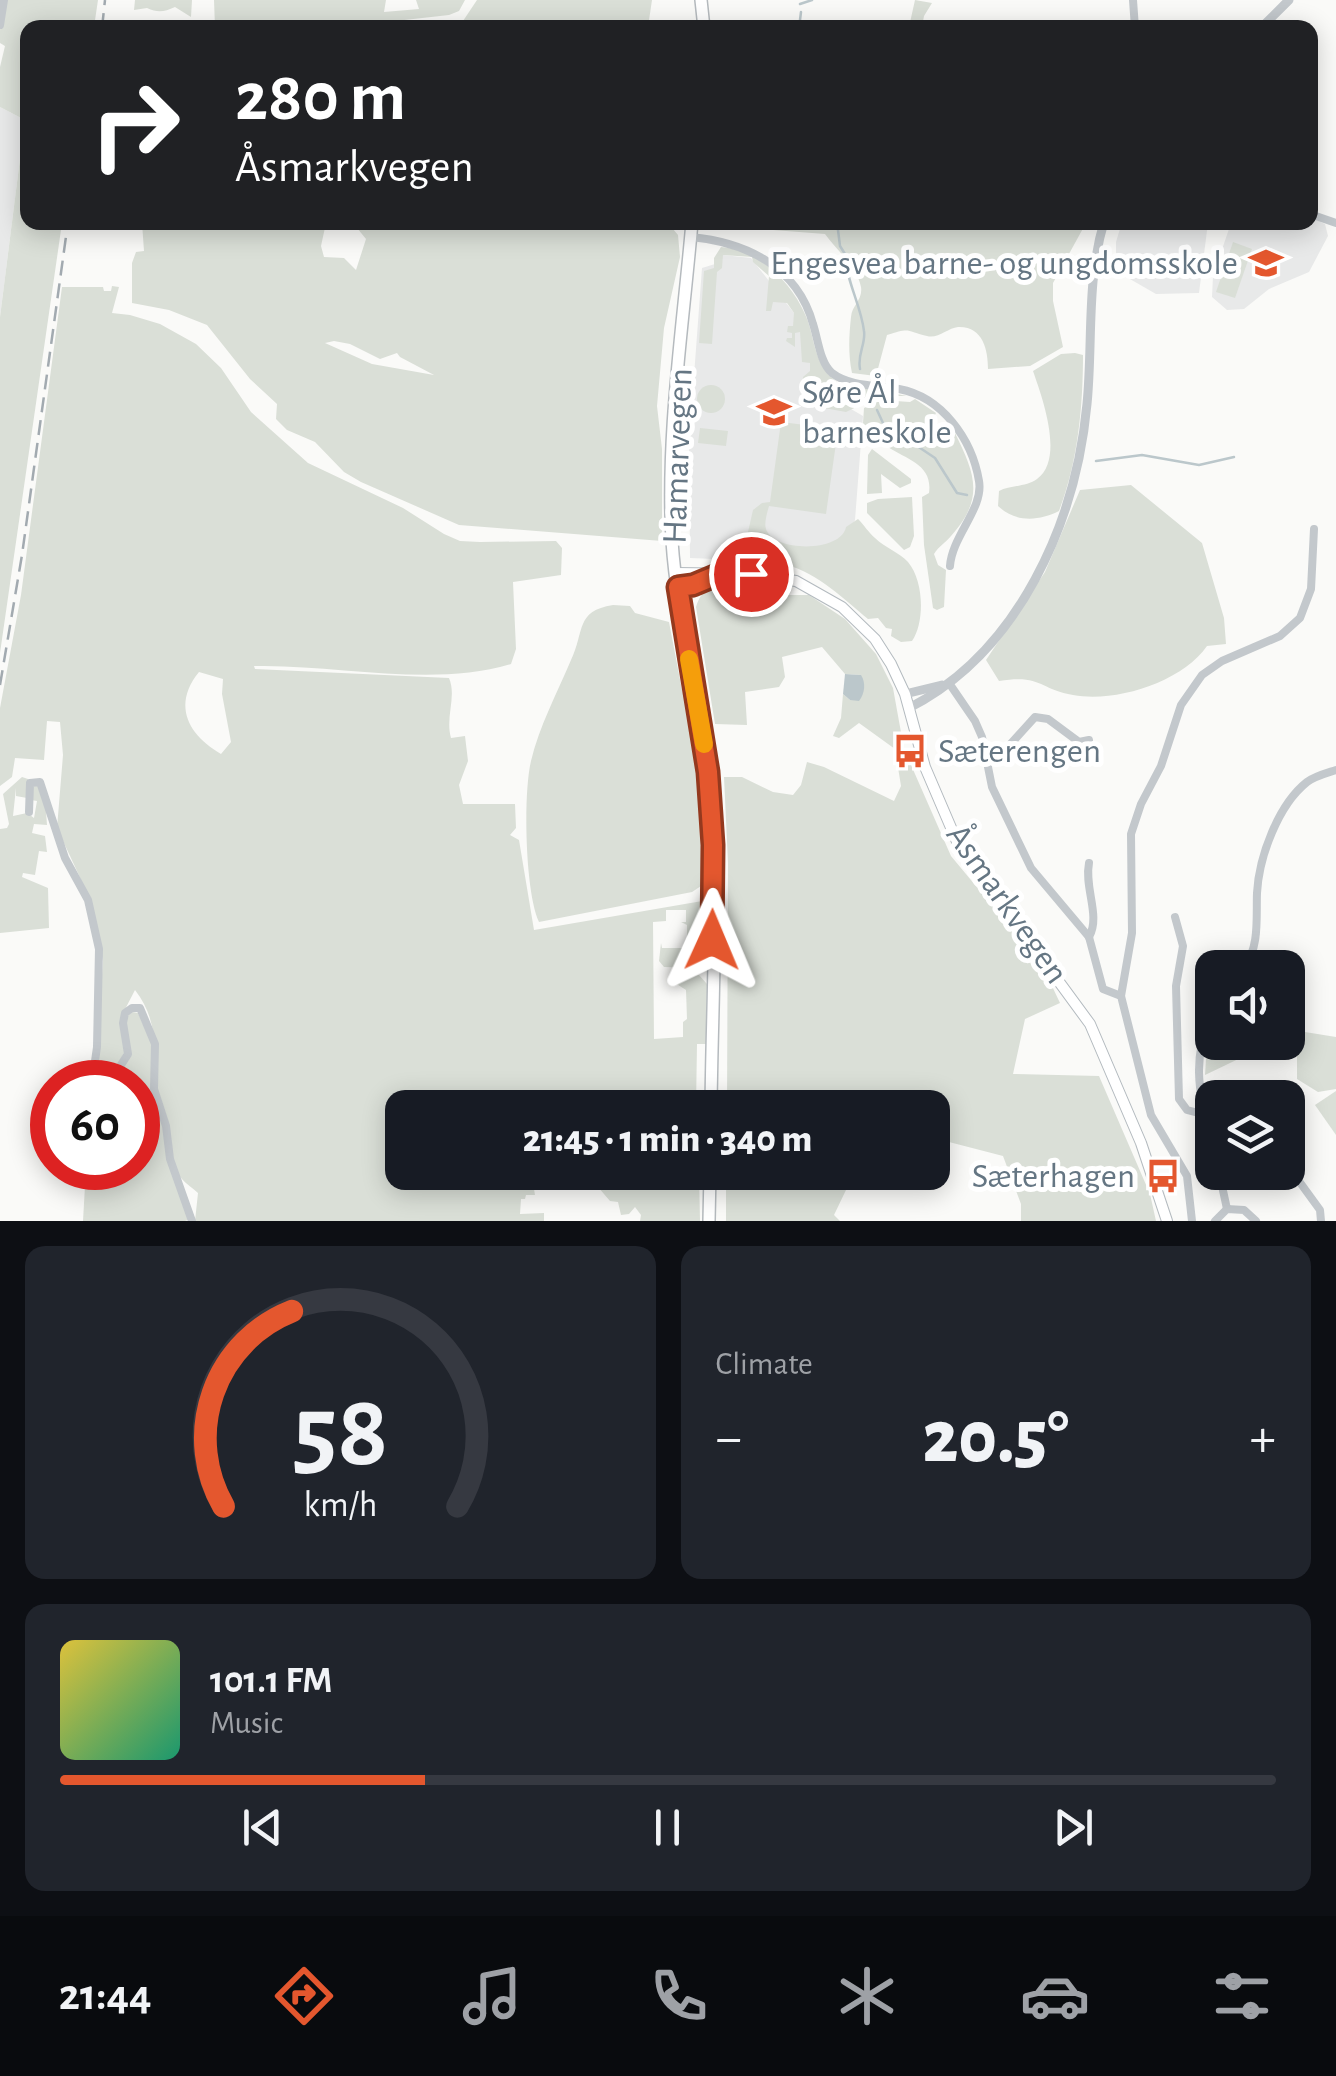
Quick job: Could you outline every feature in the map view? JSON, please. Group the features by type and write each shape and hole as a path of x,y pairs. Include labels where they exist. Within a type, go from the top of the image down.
{"main road":[{"name":"Hamarvegen","path":"691,230 672,474 677,580 708,772 713,845 710,1090"},
{"name":"Åsmarkvegen","path":"677,580 769,575 796,582 827,596 875,639 892,664 925,767 958,844 1090,1024 1144,1152 1167,1221"},
{"path":"710,1190 710,1221"}],"street":[{"path":"0,25 4,0"},
{"path":"1269,20 1289,0"},
{"path":"909,708 974,663 1004,624 1058,534 1083,440 1096,255 1102,230"},
{"path":"691,236 744,247 774,267 807,308 824,362 832,373 844,380 913,393 954,421 980,488 955,541 950,566"},
{"path":"1192,1221 1186,1176 1151,1115 1121,996 1132,932 1131,834 1161,766 1181,706 1202,676 1236,654 1280,636 1300,618 1311,590 1314,529"},
{"path":"904,694 949,683"},
{"path":"949,683 975,721 996,800 1031,868 1089,937 1103,990 1121,996"},
{"path":"986,754 1006,749 1035,717 1048,719 1079,742 1089,740"},
{"path":"1254,950 1263,854 1276,824 1308,781 1336,770"},
{"path":"29,812 30,783 40,782 65,858 90,908 101,968 96,1060"},
{"path":"1088,863 1087,889 1094,924 1089,937"},
{"path":"1176,917 1184,946 1176,986 1179,1099 1187,1110 1195,1112"},
{"path":"124,1060 128,1054 125,1013 140,1008 155,1044 155,1060"},
{"path":"160,1108 170,1160 192,1221"},
{"path":"1305,1189 1320,1210 1321,1221"},
{"path":"1222,1190 1227,1209"},
{"path":"1215,1221 1227,1209 1244,1210 1256,1221"}],"shaded area":[{"path":"0,0 98,0 95,20 20,20 20,117 0,107 0,67 5,46 0,43"},
{"path":"135,0 192,0 191,17 175,7 134,10"},
{"path":"214,0 386,0 384,12 419,9 416,0 465,0 459,11 449,15 404,20 215,20"},
{"path":"477,0 652,0 649,20 464,20"},
{"path":"915,0 932,3 923,20 911,20"},
{"path":"0,107 20,117 20,159 0,317"},
{"path":"20,159 20,230 61,230 0,653 0,317"},
{"name":"Engesvea barne- og ungdomsskole","path":"1318,221 1325,224 1328,236 1309,272 1269,289 1244,309 1227,310 1212,297 1213,276 1229,230 1318,230"},
{"path":"142,230 324,230 321,246 324,257 344,258 356,270 366,239 359,230 674,230 680,257 664,328 657,406 662,449 662,541 459,525 361,482 344,472 315,442 287,430 276,419 277,404 250,379 207,325 169,310 132,303 132,263 136,252 144,251","holes":["325,343 350,344 380,359 397,353 434,375 372,364"]},
{"path":"773,230 1082,230 1053,283 1063,347 1030,366 988,369 985,347 973,330 958,327 931,337 905,330 887,335 876,376 852,373 851,317 861,292 859,279 825,234"},
{"path":"1120,230 1207,230 1199,293 1156,294 1116,271"},
{"path":"1233,242 1252,249 1235,298 1216,292"},
{"path":"721,247 735,249 748,254 760,261 791,290 808,321 820,361 844,389 844,405 850,405 849,388 855,386 907,396 879,396 846,412 802,404 803,377 810,371 810,363 802,362 800,332 795,333 795,347 786,341 792,338 792,333 787,332 788,326 793,326 794,313 787,303 773,302 771,311 766,311 769,276 752,257 723,255 722,268 717,272 712,344 699,343 704,271 714,268 714,258"},
{"name":"Søre Ål barneskole","path":"723,255 751,258 794,313 817,363 816,402 851,409 863,416 855,520 836,564 690,558 689,443 702,268 715,264"},
{"path":"62,287 103,287 104,291 119,287 112,313 160,324 196,344 221,368 251,412 308,463 403,508 460,541 556,541 562,548 561,575 513,582 516,649 511,664 481,671 417,675 254,666 449,678 451,738 465,736 468,761 459,785 463,804 515,804 516,828 510,835 519,840 534,930 708,900 707,958 700,968 664,967 659,961 661,943 662,948 687,948 687,925 681,922 686,922 686,910 666,910 666,921 653,922 654,1039 683,1037 686,990 672,977 699,975 707,984 706,1044 697,1044 696,1090 385,1090 385,1190 534,1190 535,1195 521,1199 520,1214 544,1213 544,1221 195,1221 198,1193 181,1178 169,1151 160,1109 160,1060 156,1060 149,1015 135,990 120,1019 126,1050 120,1060 96,1060 103,961 90,899 57,828 63,755 60,722 47,721 44,760 15,758 12,777 0,786 0,708 21,595","holes":["199,672 223,679 231,742 221,754 192,728 185,707 186,696"]},
{"path":"1061,354 1083,355 1080,414 1071,473 1059,511 1044,517 1020,518 998,506 999,491 1037,479 1049,457 1049,427 1033,371"},
{"path":"711,385 721,389 725,399 721,409 711,413 701,409 697,399 701,389"},
{"path":"915,399 936,413 930,425 936,441 955,433 968,461 973,486 969,510 934,554 938,565 946,570 944,607 937,610 933,608 924,545 922,497 929,493 927,476 917,464 881,442 863,423 864,408 881,400"},
{"path":"781,422 838,429 826,514 769,506 766,529 781,542 820,545 832,542 858,519 913,570 921,602 912,641 901,642 891,636 892,629 878,618 868,619 809,574 787,565 752,567 741,563 753,510 770,502"},
{"path":"700,428 728,431 726,446 698,443"},
{"path":"872,449 911,479 911,483 900,488 881,474 882,493 867,494 868,455"},
{"path":"1131,485 1202,543 1224,618 1226,644 1207,646 1182,670 1128,693 1090,697 1024,679 999,681 986,660 1045,572 1080,490"},
{"path":"912,497 914,536 910,547 904,550 867,513 867,503"},
{"path":"717,586 809,595 845,619 876,654 893,688 904,749 951,856 1043,967 1060,1003 1025,1019 1013,1074 1099,1076 1150,1194 1156,1221 1021,1221 1021,1204 1003,1156 950,1142 950,1090 727,1090 728,863 724,777 742,777 773,792 793,795 801,785 807,762 894,801 901,786 895,749 859,723 839,738 833,736 841,718 843,694 850,700 861,675 845,674 822,647 782,657 785,677 779,687 745,692 747,725 715,724 696,607 708,589"},
{"path":"613,605 630,606 635,613 669,622 682,690 695,730 700,776 701,886 692,892 539,922 527,843 531,761 583,624 592,612"},
{"path":"845,674 861,675 864,688 859,701 843,694"},
{"path":"22,777 28,779 27,798 16,796 16,788 13,816 27,813 34,818 37,801 31,800 31,788 37,784 45,798 47,825 34,824 32,833 45,836 47,852 39,851 35,875 23,873 22,877 48,888 49,928 0,933 0,829 9,824 3,794"},
{"path":"138,1013 151,1042 153,1060 126,1060 131,1052 127,1016"},
{"path":"1305,1032 1336,1037 1336,1089 1318,1092 1305,1080 1297,1079 1297,1060 1305,1060"},
{"path":"1206,1060 1236,1060 1205,1075"},
{"path":"1336,1091 1336,1135 1315,1105"},
{"path":"160,1108 188,1220 83,1221 85,1190 160,1190"},
{"path":"601,1190 699,1190 700,1221 640,1221 635,1207 629,1214 621,1215 618,1202 610,1201"},
{"path":"726,1190 846,1190 834,1215 840,1221 726,1221"}],"waterway":[{"path":"800,4 812,0"},
{"path":"800,20 801,12"},
{"path":"838,230 864,331 860,369"},
{"path":"877,410 883,423 935,458 957,493 967,495"},
{"path":"1096,461 1142,455 1199,465 1234,457"}],"railway":[{"path":"103,20 105,0"},
{"path":"0,685 67,230"}],"slow traffic":[{"path":"689,659 704,744"}],"place":[{"name":"Engesvea barne- og ungdomsskole","path":"1266,263"},
{"name":"Søre Ål barneskole","path":"774,412"},
{"name":"Sæterengen","path":"910,751"},
{"name":"Sæterhagen","path":"1163,1176"}],"route":[{"path":"712,940 713,845 708,772 678,587 717,575 751,574"}]}
